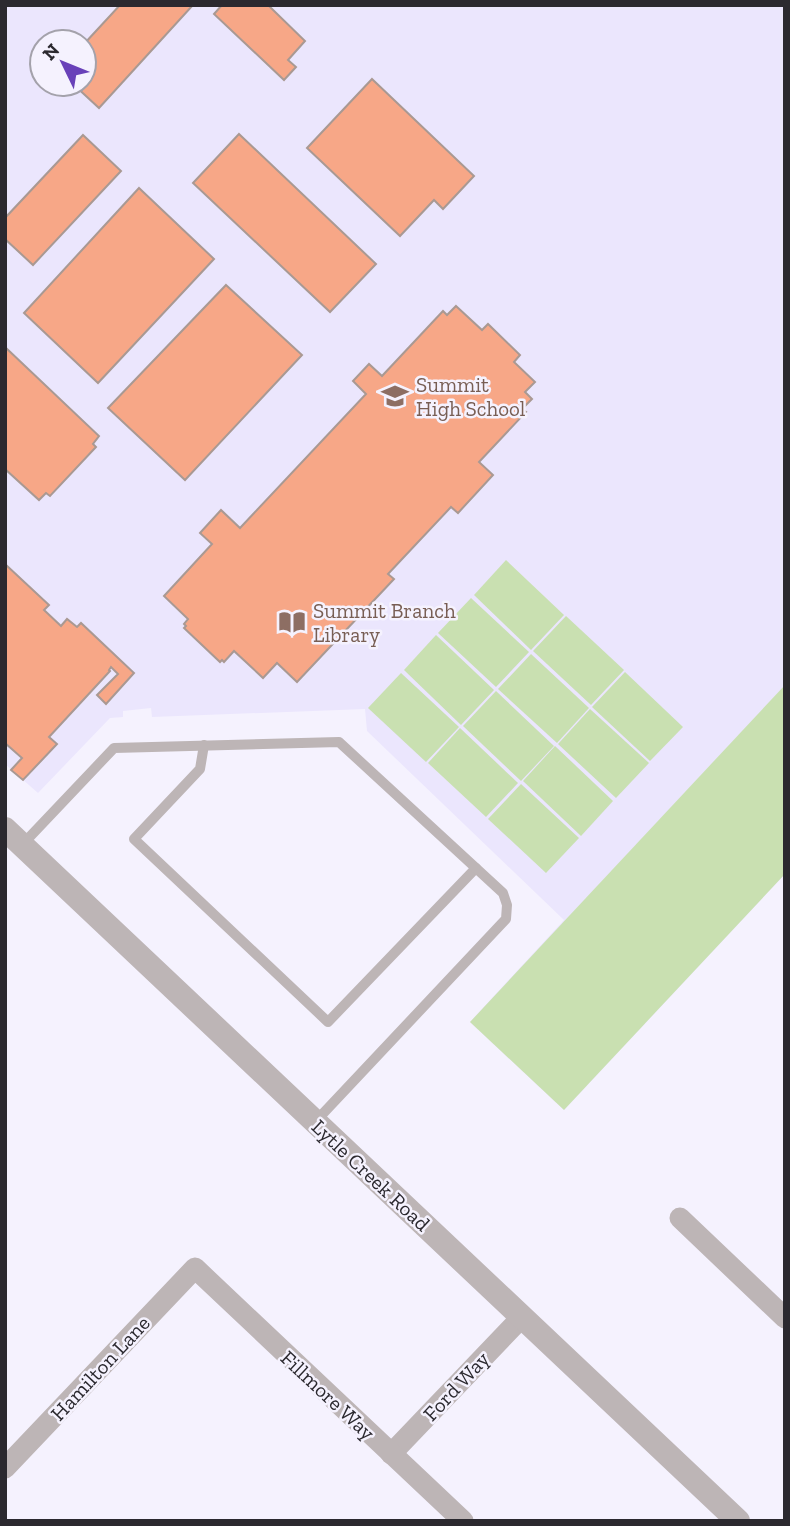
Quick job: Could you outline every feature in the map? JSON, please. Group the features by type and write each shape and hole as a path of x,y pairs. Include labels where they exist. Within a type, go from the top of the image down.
{"street":[{"name":"Lytle Creek Road","path":"14,837 738,1521"},
{"path":"680,1218 785,1318"},
{"name":"Fillmore Way","path":"195,1268 463,1521"},
{"name":"Hamilton Lane","path":"5,1468 195,1268"},
{"name":"Ford Way","path":"391,1454 522,1317"}],"lane":[{"path":"14,837 114,748 339,742 503,893 508,905 506,919 314,1122"},
{"path":"204,745 200,769 134,839 328,1022 476,868"}],"shaded area":[{"name":"Summit High School","path":"5,5 785,5 785,874 564,1110 470,1022 564,920 367,731 365,709 152,717 151,708 123,711 123,717 110,718 38,793 5,764"}],"green space":[{"path":"506,560 564,615 531,650 474,595"},
{"path":"471,598 529,652 496,687 438,633"},
{"path":"566,616 624,670 591,705 533,651"},
{"path":"436,635 494,690 461,725 404,670"},
{"path":"531,654 589,708 557,743 498,689"},
{"path":"625,672 683,727 650,761 592,707"},
{"path":"401,673 459,727 426,762 368,708"},
{"path":"785,685 785,874 564,1110 470,1022"},
{"path":"496,691 554,746 521,781 463,726"},
{"path":"590,709 649,763 616,798 558,744"},
{"path":"460,728 518,783 486,817 428,763"},
{"path":"555,746 613,801 581,836 523,781"},
{"path":"521,784 579,838 546,873 488,819"}],"building":[{"path":"120,5 193,5 99,108 88,98 98,98 98,29"},
{"path":"222,5 268,5 305,41 288,60 296,67 284,80 214,14"},
{"path":"372,79 474,176 443,209 434,200 400,236 307,148"},
{"path":"239,134 376,264 330,312 193,183"},
{"path":"83,135 121,171 33,265 5,239 5,218"},
{"path":"139,188 214,259 98,383 24,313"},
{"path":"226,285 302,355 185,480 108,408"},
{"path":"456,306 482,330 488,324 520,355 514,362 535,382 525,392 532,399 522,409 526,412 479,462 493,475 458,513 451,507 388,574 394,579 297,682 277,663 263,678 234,651 224,662 220,662 184,628 188,619 164,596 212,544 200,533 221,510 240,528 366,394 353,381 369,364 382,376 443,311 447,315"},
{"path":"5,347 99,436 93,444 96,447 50,496 46,493 39,500 5,469"},
{"path":"5,564 49,605 44,610 61,626 67,619 77,627 81,623 134,673 106,704 97,695 118,674 111,667 49,737 57,744 23,780 11,770 22,758 5,743"}],"place":[{"name":"Summit High School","path":"395,396"},
{"name":"Summit Branch Library","path":"292,622"}]}
